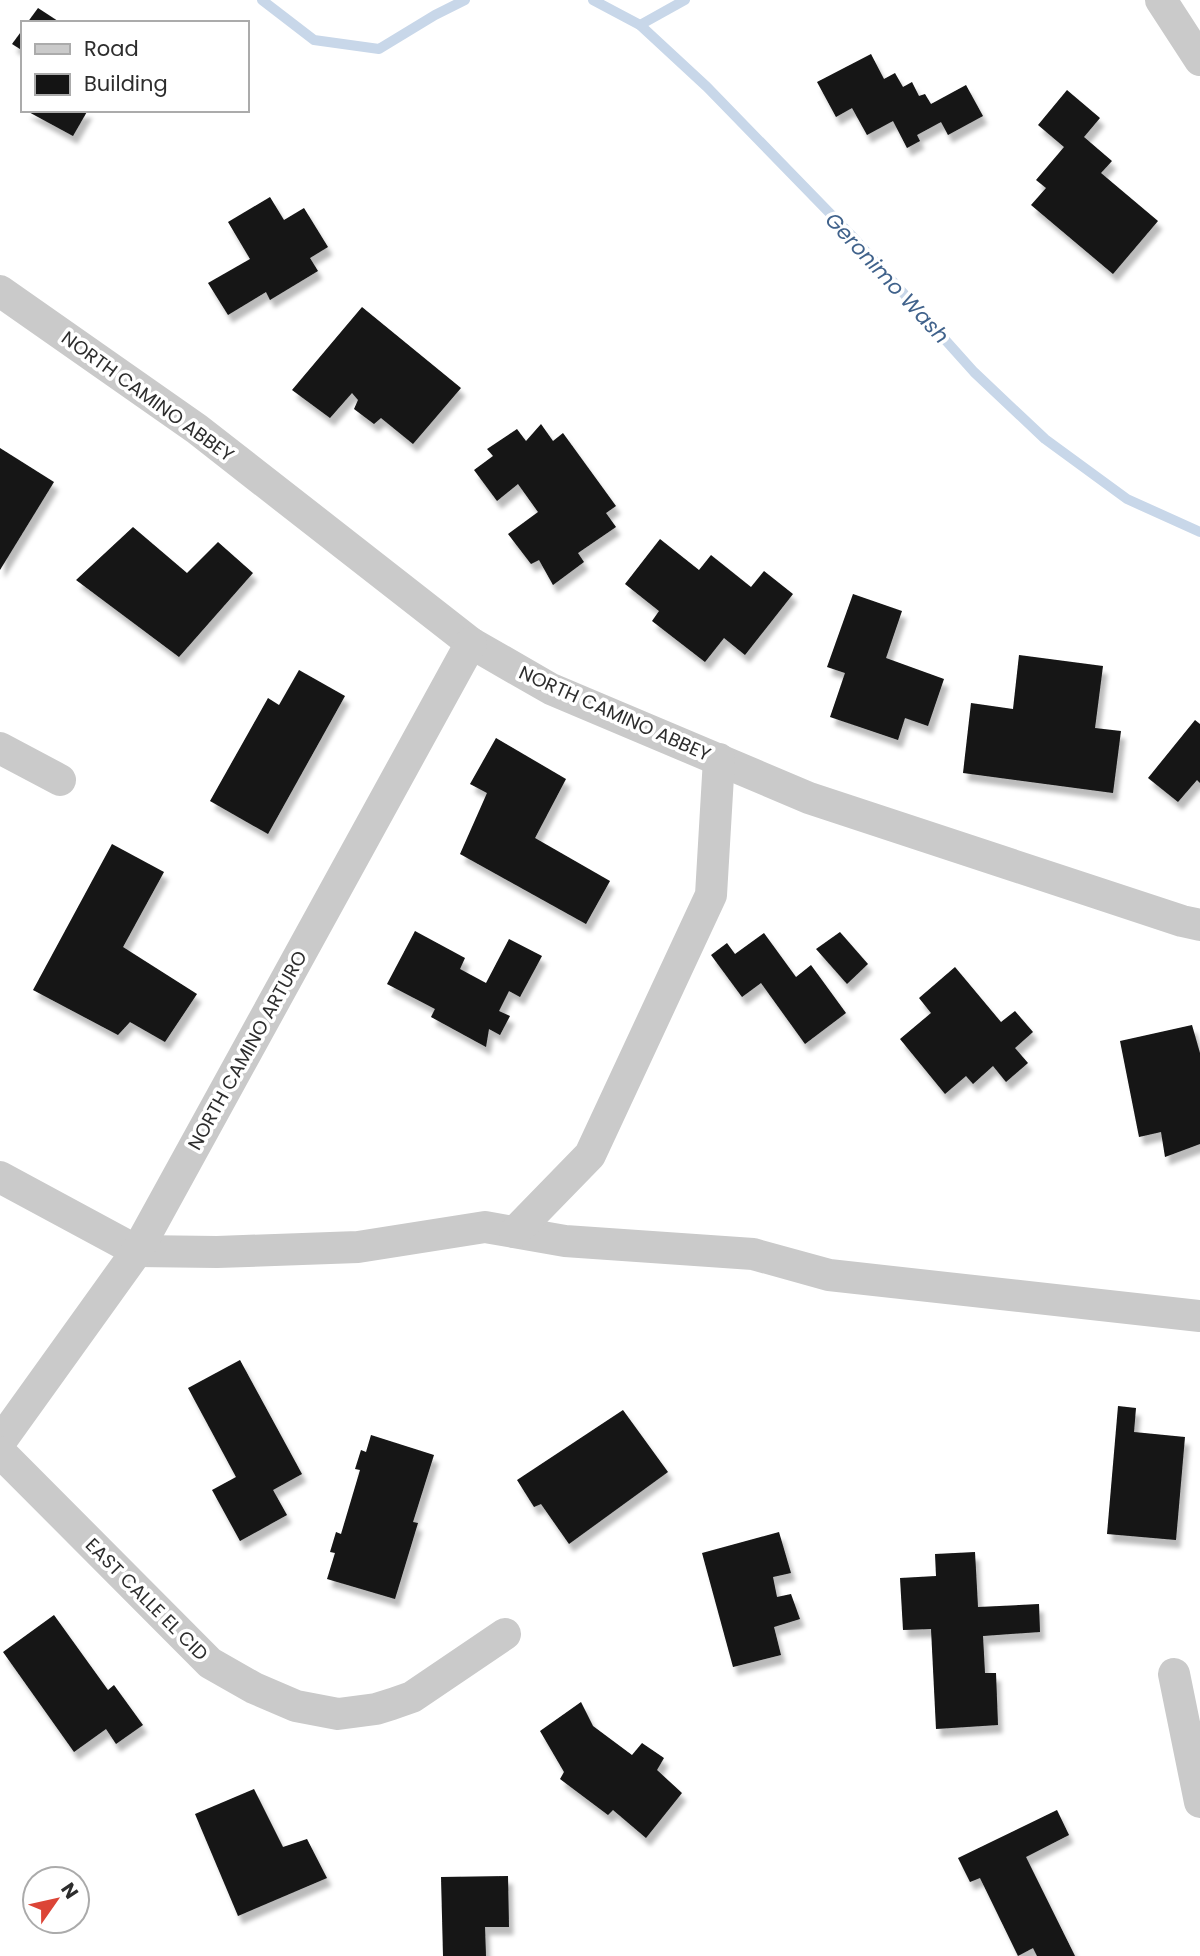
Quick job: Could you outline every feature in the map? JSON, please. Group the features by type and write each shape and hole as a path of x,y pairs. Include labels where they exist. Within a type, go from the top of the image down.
{"street":[{"path":"1161,0 1200,60"},
{"name":"NORTH CAMINO ABBEY","path":"0,291 197,429 471,643 551,689 809,798 1200,925"},
{"name":"NORTH CAMINO ARTURO","path":"0,1442 137,1251 471,643"},
{"path":"0,748 61,780"},
{"path":"515,1232 590,1155 711,895 719,760"},
{"path":"0,1177 137,1251 217,1252 358,1247 485,1227 565,1241 753,1254 829,1275 1200,1316"},
{"name":"EAST CALLE EL CID","path":"0,1452 210,1663 254,1688 296,1706 338,1713 376,1709 392,1704 412,1697 505,1634"},
{"path":"1174,1674 1200,1802"}],"building":[{"path":"38,8 58,21 28,21"},
{"path":"21,32 21,50 12,44"},
{"path":"871,54 884,79 895,73 903,87 912,82 919,96 925,94 931,104 966,85 983,116 948,135 941,122 917,135 920,141 907,148 893,121 867,135 852,108 836,117 817,82"},
{"path":"1067,90 1100,118 1084,137 1112,161 1101,173 1158,221 1113,274 1031,205 1046,188 1036,180 1064,147 1038,125"},
{"path":"29,112 87,112 73,136"},
{"path":"270,197 284,220 304,208 328,247 310,258 318,271 270,300 266,292 228,315 208,283 250,259 228,222"},
{"path":"362,307 461,388 413,444 381,418 374,424 354,409 358,400 352,393 330,418 292,390"},
{"path":"541,424 553,441 563,433 616,506 606,513 616,527 578,553 584,562 553,585 539,560 531,564 508,534 538,512 518,484 497,501 474,470 493,456 487,449 517,429 526,441"},
{"path":"0,448 54,482 0,570"},
{"path":"133,527 187,573 218,542 253,573 179,657 76,580"},
{"path":"660,539 699,570 711,555 751,587 764,571 793,594 745,655 724,638 705,662 652,621 659,611 625,584"},
{"path":"853,594 902,611 886,658 944,679 928,726 905,718 898,740 830,717 845,673 827,667"},
{"path":"1019,655 1103,666 1095,728 1121,731 1113,793 963,773 971,703 1013,709"},
{"path":"299,670 345,696 268,834 210,801 268,698 279,705"},
{"path":"1195,720 1200,724 1200,783 1197,780 1178,802 1148,778"},
{"path":"496,738 566,779 535,838 610,881 586,924 460,854 487,793 470,784"},
{"path":"112,844 164,872 123,947 197,994 165,1042 130,1022 118,1035 33,990"},
{"path":"415,931 465,958 460,969 486,983 509,939 542,956 520,997 509,991 499,1011 510,1016 500,1035 489,1029 486,1047 431,1017 435,1009 387,984"},
{"path":"840,932 868,964 847,984 816,949"},
{"path":"764,933 796,977 811,965 846,1013 805,1044 761,983 742,997 711,955 727,943 735,954"},
{"path":"955,967 1001,1022 1015,1011 1033,1032 1015,1048 1028,1063 1006,1082 993,1066 973,1084 966,1076 945,1094 900,1039 931,1013 919,998"},
{"path":"1192,1025 1200,1053 1200,1144 1165,1157 1161,1132 1139,1137 1120,1041"},
{"path":"240,1360 302,1474 273,1490 287,1515 240,1541 212,1490 236,1477 188,1388"},
{"path":"1118,1406 1136,1408 1134,1432 1185,1437 1176,1540 1107,1534"},
{"path":"623,1410 668,1472 569,1544 541,1504 534,1507 517,1480"},
{"path":"371,1435 434,1455 413,1522 418,1523 395,1599 327,1579 335,1553 330,1552 336,1532 341,1534 360,1470 355,1469 361,1450 366,1452"},
{"path":"779,1532 791,1573 773,1577 777,1597 791,1594 800,1619 774,1627 781,1655 733,1667 702,1553"},
{"path":"975,1552 978,1607 1039,1604 1040,1632 983,1636 985,1673 996,1673 998,1725 936,1729 931,1629 903,1630 900,1578 936,1576 935,1554"},
{"path":"54,1615 108,1690 114,1685 143,1725 116,1744 106,1729 74,1752 3,1652"},
{"path":"581,1702 593,1726 632,1755 642,1743 664,1758 657,1770 682,1793 646,1838 613,1810 608,1815 560,1779 564,1772 540,1731"},
{"path":"254,1789 283,1847 307,1839 327,1878 238,1916 195,1814"},
{"path":"1057,1810 1069,1835 1026,1857 1075,1956 1037,1956 1033,1948 1018,1956 980,1878 970,1882 958,1858"},
{"path":"508,1876 509,1927 485,1927 486,1956 443,1956 441,1877"}],"waterway":[{"name":"Geronimo Wash","path":"262,0 314,40 379,49 465,0"},
{"name":"Geronimo Wash","path":"593,0 640,25 707,87 853,237 974,372 1045,439 1127,499 1200,532"},
{"path":"640,25 685,0"}]}
